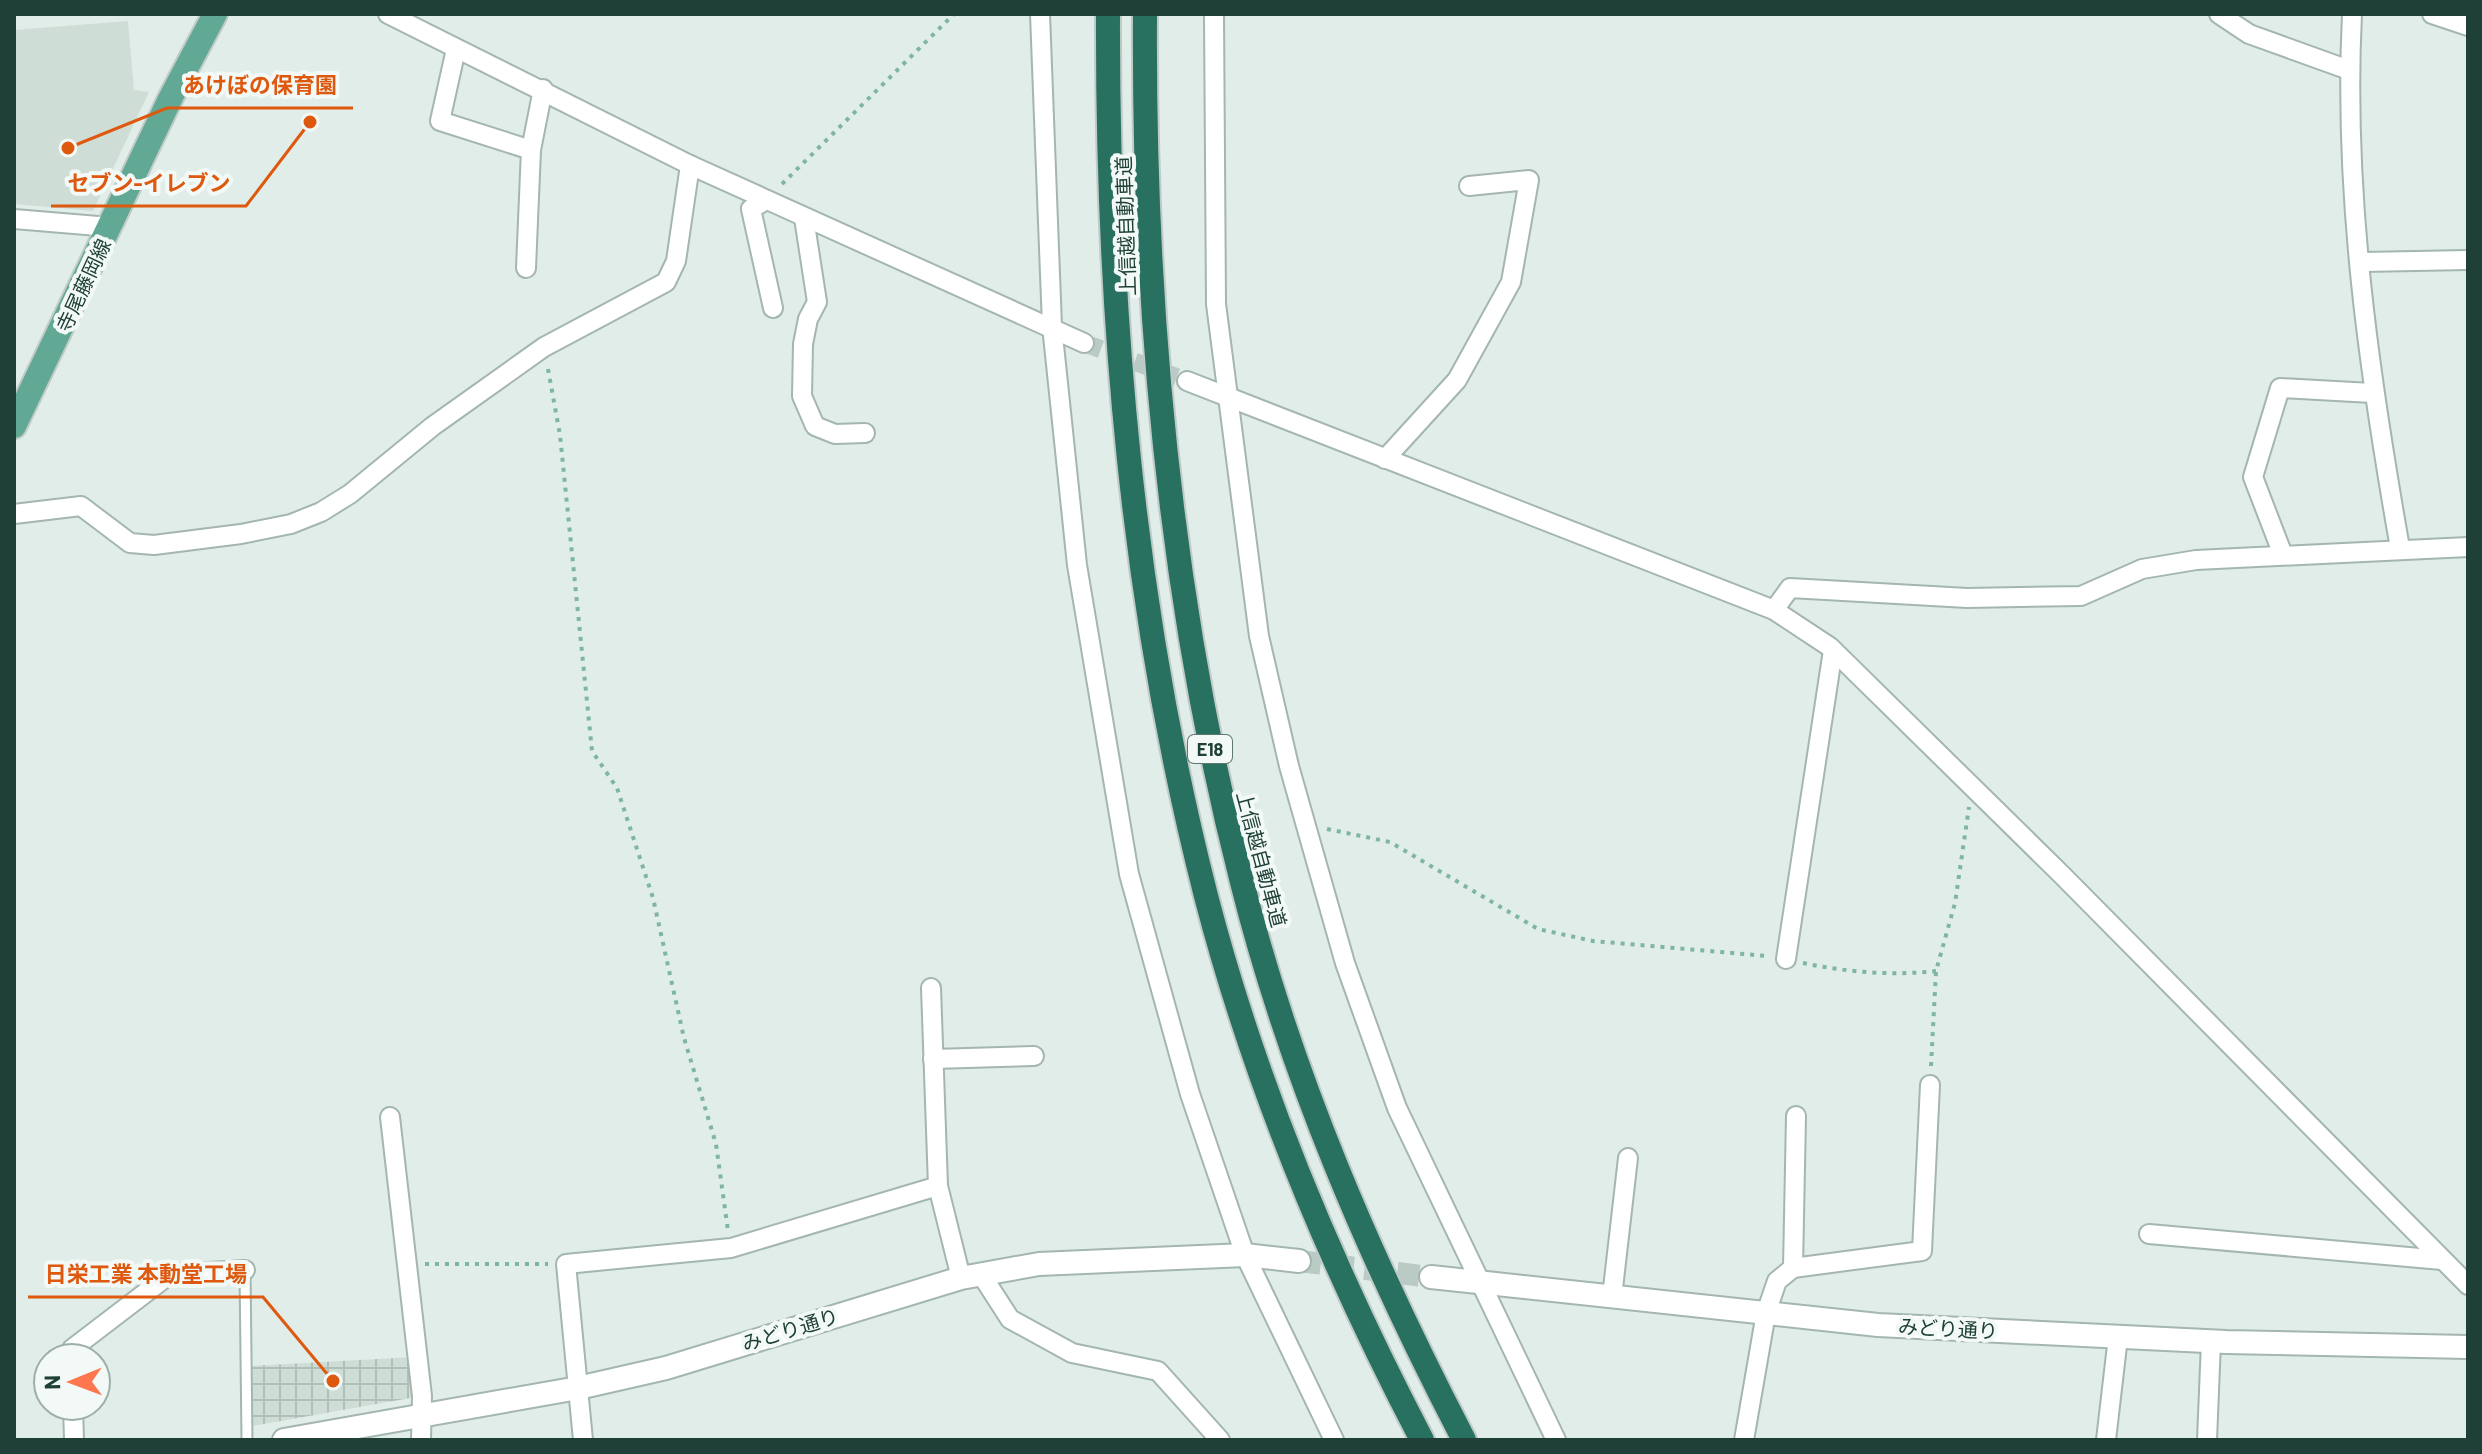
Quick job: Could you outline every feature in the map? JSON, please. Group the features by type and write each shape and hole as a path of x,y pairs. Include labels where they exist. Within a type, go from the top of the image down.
{"highway":[{"name":"上信越自動車道","path":"1108,14 1110,187 1123,418 1150,632 1176,770 1207,900 1283,1134 1332,1253 1422,1440"},
{"name":"上信越自動車道","path":"1145,14 1147,179 1160,411 1188,632 1212,758 1242,886 1319,1123 1367,1242 1464,1440"}],"main road":[{"name":"寺尾藤岡線","path":"14,426 171,97 215,14"}],"street":[{"path":"388,14 690,165 1084,343"},
{"path":"1040,14 1052,326 1077,565 1129,874 1190,1094 1245,1255 1334,1440"},
{"path":"1214,14 1216,304 1259,636 1304,828 1345,963 1397,1108 1556,1440"},
{"path":"2219,14 2249,34 2349,70"},
{"path":"2352,14 2349,70 2355,205 2372,393 2400,548"},
{"path":"2432,14 2468,26"},
{"path":"456,49 440,121 531,150"},
{"path":"526,268 531,150 543,89"},
{"path":"14,514 81,506 130,543 154,545 291,524 350,494 433,426 544,347 666,282 676,261 690,165"},
{"path":"1385,459 1457,380 1511,282 1529,180 1469,186"},
{"path":"766,200 751,209 773,308"},
{"path":"804,218 817,302 808,319 803,344 802,396 815,426 835,434 865,433"},
{"path":"14,219 110,227"},
{"path":"2362,262 2468,260"},
{"path":"1187,381 1774,610 1833,650 2468,1285"},
{"path":"2283,555 2253,477 2280,388 2372,393"},
{"path":"1774,610 1790,588 1967,598 2081,596 2142,569 2196,560 2468,547"},
{"path":"1786,959 1833,650"},
{"path":"931,988 938,1186 971,1276 1010,1319 1072,1353 1158,1371 1220,1440"},
{"path":"933,1059 1034,1056"},
{"path":"1744,1440 1766,1313 1777,1281 1793,1268 1922,1251 1930,1085"},
{"path":"1793,1268 1796,1116"},
{"path":"390,1117 409,1263 421,1440"},
{"path":"1612,1297 1628,1158"},
{"path":"583,1440 566,1264 731,1248 938,1186"},
{"path":"2149,1234 2442,1260"},
{"name":"みどり通り","path":"284,1440 578,1388 666,1368 971,1276 1039,1264 1245,1255 1299,1261"},
{"path":"81,1342 170,1274 245,1270"},
{"name":"みどり通り","path":"1431,1277 1878,1325 2211,1342 2468,1347"},
{"path":"2106,1440 2118,1337"},
{"path":"2207,1440 2211,1342"}],"lane":[{"path":"245,1270 247,1440"}],"path":[{"path":"766,200 954,14"},
{"path":"544,347 560,435 592,751 617,788 653,898 684,1038 716,1144 731,1248"},
{"path":"1930,1085 1936,971 1955,903 1965,814 1976,790"},
{"path":"1304,828 1343,830 1390,842 1538,929 1593,941 1706,949 1786,959 1831,969 1914,974 1936,971"},
{"path":"409,1263 566,1264"}],"shaded area":[{"path":"128,21 134,90 149,92 93,211 14,204 14,30"},
{"path":"414,1357 416,1397 252,1426 251,1366"}],"tunnel":[{"path":"1084,343 1187,381"},
{"path":"1299,1261 1431,1277"}],"place":[{"name":"セブン-イレブン","path":"310,122"},
{"name":"あけぼの保育園","path":"68,148"},
{"name":"日栄工業 本動堂工場","path":"333,1381"}]}
